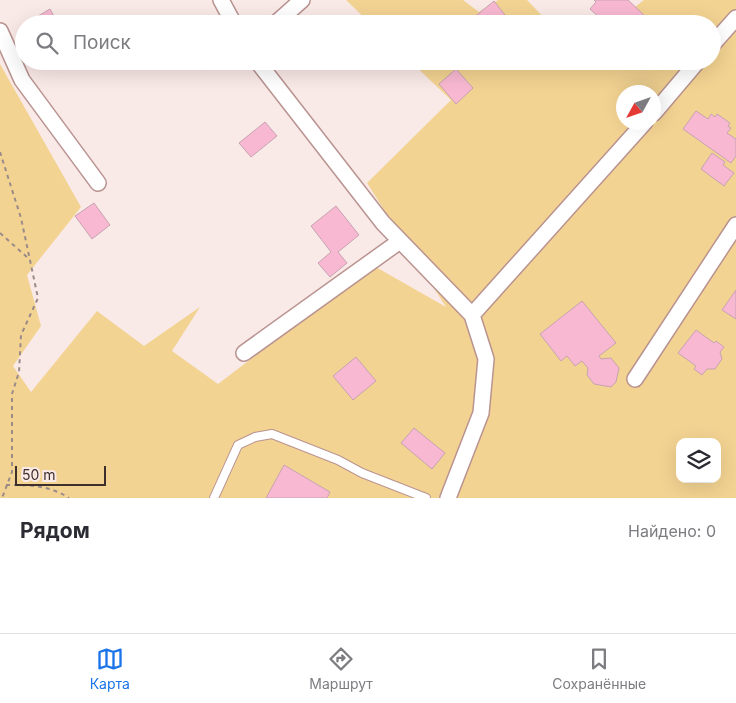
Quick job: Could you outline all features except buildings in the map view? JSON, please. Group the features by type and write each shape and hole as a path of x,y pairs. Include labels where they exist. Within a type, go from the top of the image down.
{"street":[{"path":"220,0 229,15"},
{"path":"285,15 302,0"},
{"path":"721,35 736,18"},
{"path":"0,31 15,64"},
{"path":"18,70 22,80 98,184"},
{"path":"264,70 383,223 472,315 486,359 481,413 448,498"},
{"path":"661,105 690,70"},
{"path":"472,315 638,130"},
{"path":"635,379 736,225"},
{"path":"244,353 400,240"}],"lane":[{"path":"214,498 238,446 255,437 272,434 426,498"}],"path":[{"path":"0,152 14,191 38,298 21,335 19,372 12,394 12,472 2,498"},
{"path":"0,234 28,258"},
{"path":"6,485 36,485 57,491 69,498"}],"shaded area":[{"path":"346,0 463,0 479,12 498,0 527,0 541,15 362,15"},
{"path":"644,0 736,0 736,498 0,498 0,64 81,207 27,275 41,326 13,366 31,392 97,311 144,346 200,307 172,351 218,384 374,266 446,307 367,183 451,100 419,70 721,70 721,15 625,15"}]}
